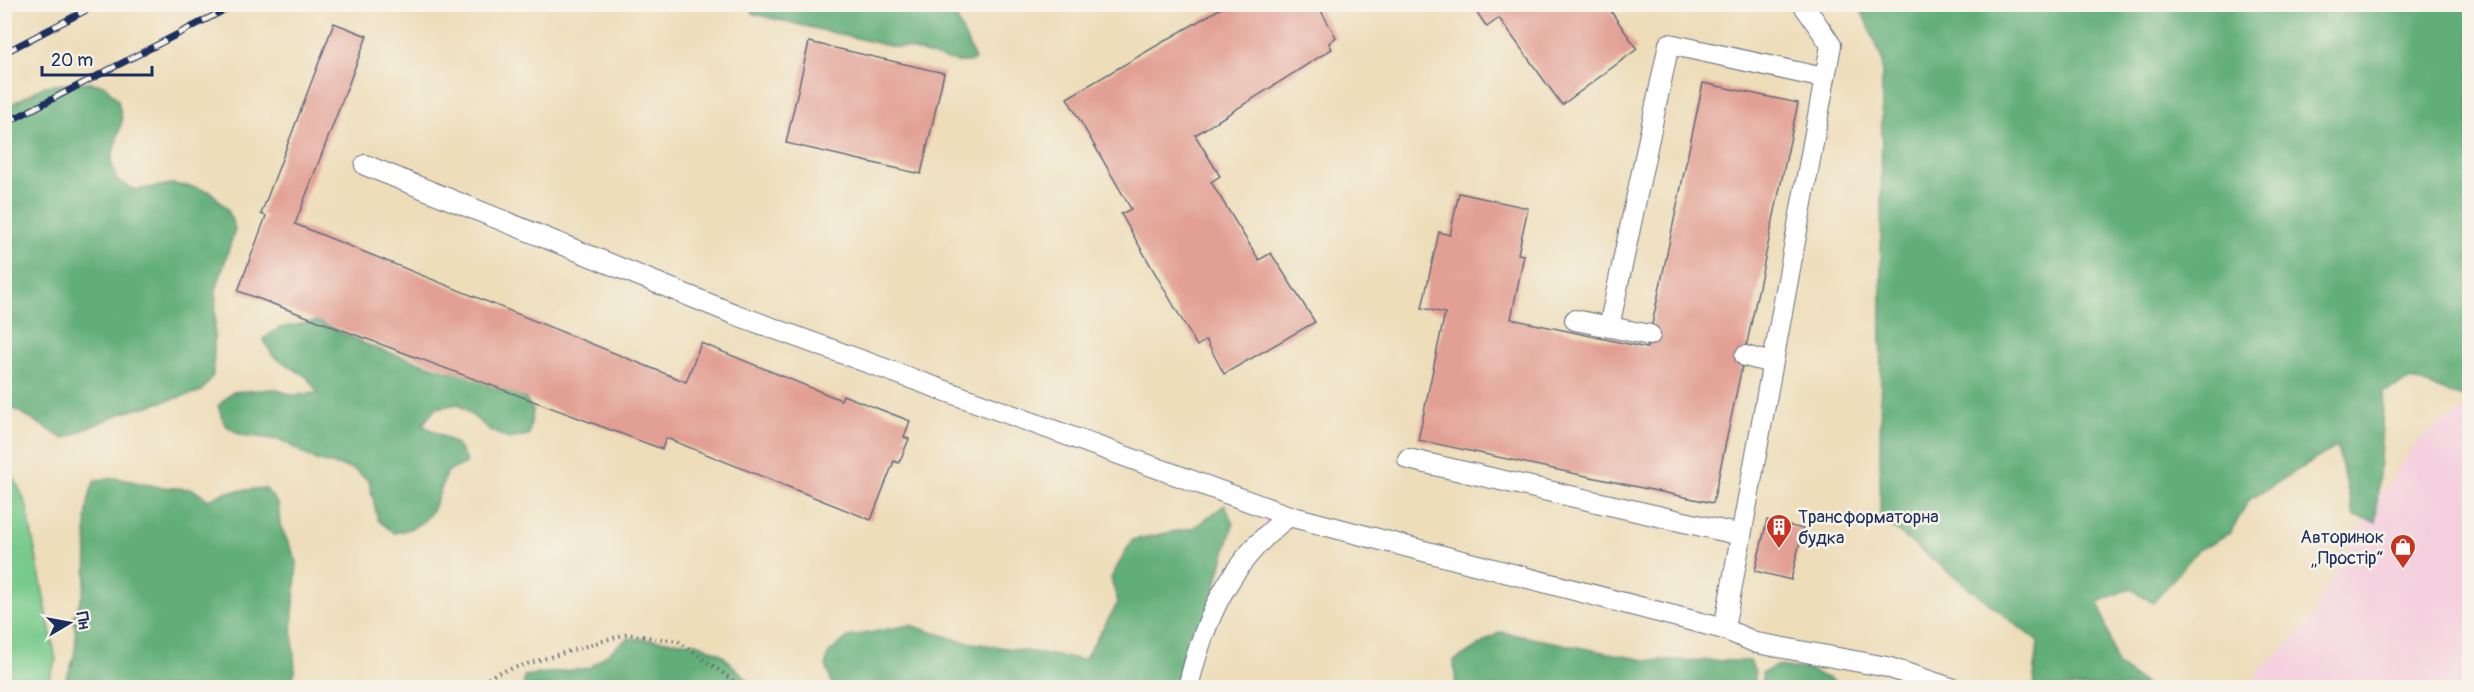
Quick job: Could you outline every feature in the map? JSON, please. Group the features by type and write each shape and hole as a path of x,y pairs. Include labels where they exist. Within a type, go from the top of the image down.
{"lane":[{"path":"1724,629 1831,45 1803,4"},
{"path":"1609,327 1669,44 1824,78"},
{"path":"365,165 734,314 1289,516 1724,629 1757,643 1887,667 1951,687"},
{"path":"1575,320 1650,335"},
{"path":"1745,356 1772,363"},
{"path":"1408,459 1741,535"},
{"path":"1188,687 1198,646 1232,572 1270,530 1289,516"}],"path":[{"path":"473,687 497,674 626,634 678,641 739,687"}],"shaded area":[{"name":"Авторинок „Простір“","path":"2469,405 2469,687 2257,688 2257,673 2306,627 2368,514 2417,441"}],"green space":[{"path":"747,5 951,5 975,60 957,62 947,60 904,47 894,47 754,14"},
{"path":"1859,5 2469,5 2469,392 2460,397 2411,379 2384,392 2376,521 2354,516 2337,446 2249,500 2230,533 2197,551 2153,603 2130,588 2099,602 2117,665 2149,687 2033,687 2038,642 1880,518 1882,59"},
{"path":"84,82 104,85 118,100 122,120 111,161 117,180 135,190 172,184 211,192 228,210 235,229 216,290 213,375 202,391 119,414 64,439 13,408 5,406 5,108 45,86"},
{"path":"317,321 372,347 447,371 511,378 533,410 529,435 509,439 490,430 458,404 436,408 422,425 457,444 467,463 447,472 431,513 425,520 407,530 394,533 378,520 369,481 353,469 315,460 281,440 241,435 225,425 218,406 233,392 274,389 293,395 318,393 307,377 273,356 263,339 279,328"},
{"path":"4,455 26,504 56,660 46,687 5,687"},
{"path":"116,478 159,487 192,489 209,500 226,492 265,488 278,504 280,525 297,562 292,627 295,671 290,687 60,687 69,671 74,654 76,636 73,617 85,582 89,497 95,480"},
{"path":"1225,505 1233,524 1187,687 833,687 826,665 828,654 848,637 910,625 960,641 1084,660 1118,603 1111,578 1132,540 1193,528"},
{"path":"1500,632 1645,660 1750,661 1755,672 1755,687 1456,687 1454,661"},
{"path":"628,638 697,643 721,654 755,687 524,687 524,676 589,668"},
{"path":"1777,666 1809,670 1843,685 1869,687 1763,687 1762,673"}],"building":[{"path":"1228,4 1317,4 1336,37 1329,43 1332,49 1195,135 1220,176 1211,182 1259,260 1271,253 1315,322 1224,374 1206,340 1197,346 1121,214 1131,209 1067,98"},
{"path":"1471,4 1606,4 1637,49 1562,105 1499,18 1487,27"},
{"path":"334,23 367,36 295,224 686,382 701,343 841,400 843,395 910,421 904,437 909,439 899,463 894,461 871,520 666,438 662,449 238,291 266,216 261,214"},
{"path":"809,42 944,73 921,174 786,143"},
{"path":"1703,83 1798,103 1713,503 1418,440 1445,313 1422,308 1439,232 1450,235 1459,193 1528,208 1518,254 1524,255 1511,319 1647,348"},
{"name":"Трансформаторна будка","path":"1767,520 1803,529 1791,580 1755,571"}],"railway":[{"path":"4,53 98,4"},
{"path":"4,124 236,4"}],"place":[{"name":"Трансформаторна будка","path":"1779,550"},
{"name":"Авторинок „Простір“","path":"2403,570"}]}
